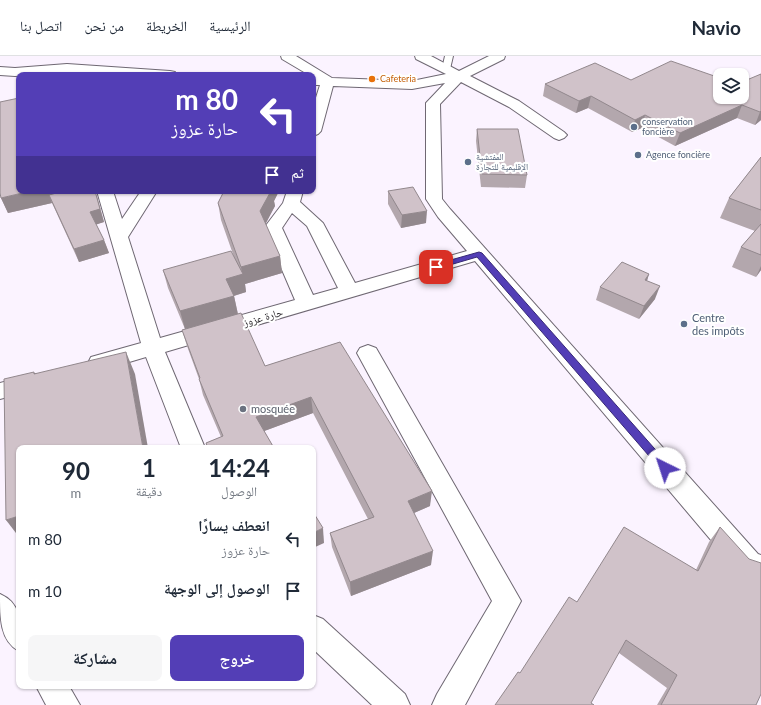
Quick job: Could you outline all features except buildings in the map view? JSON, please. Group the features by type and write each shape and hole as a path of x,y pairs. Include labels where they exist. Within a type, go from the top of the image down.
{"street":[{"path":"287,56 313,72"},
{"path":"421,56 451,67 514,104 560,135"},
{"path":"316,81 412,86 451,67 499,56"},
{"path":"0,71 15,72 68,66 136,72"},
{"path":"451,67 433,103 434,198 444,213 479,254 748,563 761,568"},
{"path":"316,74 328,81"},
{"path":"316,121 328,81"},
{"path":"106,194 153,349 191,445"},
{"path":"119,237 147,194"},
{"path":"307,304 273,228 293,197 314,223 350,292"},
{"name":"حارة عزوز","path":"84,368 479,254"},
{"path":"368,353 508,600 448,705"},
{"path":"0,391 53,376"},
{"path":"0,608 16,632"},
{"path":"316,632 394,705"}],"place":[{"name":"Cafeteria","path":"372,79"},
{"name":"conservation foncière","path":"634,127"},
{"name":"Agence foncière","path":"638,155"},
{"name":"المفتشية الإقليمية للتجارة","path":"468,162"},
{"name":"Centre des impôts","path":"684,324"},
{"name":"mosquée","path":"243,409"}],"route":[{"path":"436,267 479,254 665,468"}]}
